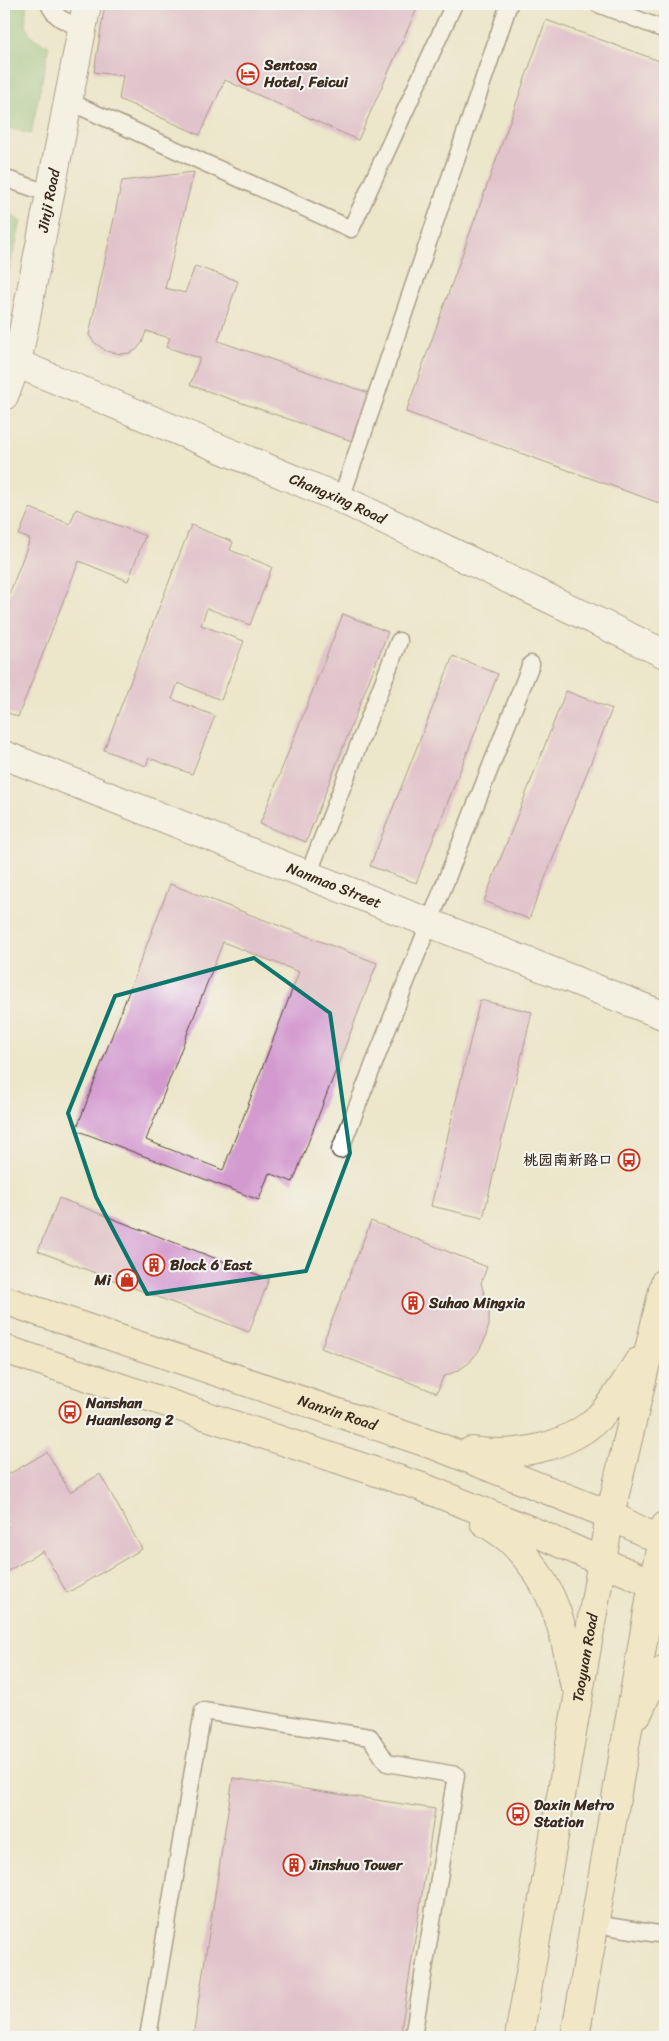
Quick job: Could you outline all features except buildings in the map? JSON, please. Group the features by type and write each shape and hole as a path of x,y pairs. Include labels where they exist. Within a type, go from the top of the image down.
{"main road":[{"name":"Taoyuan Road","path":"519,2037 601,1561 610,1515 665,1282"},
{"name":"Nanxin Road","path":"4,1300 439,1446 664,1537"},
{"path":"439,1446 488,1453 521,1452 550,1445 576,1434 599,1417 623,1388 654,1330"},
{"path":"4,1349 422,1487 659,1586"},
{"path":"422,1487 482,1521 511,1541 538,1573 553,1600 564,1634 577,1699"},
{"path":"575,2037 626,1740 659,1586 664,1537"},
{"path":"626,1740 647,1693 665,1669"}],"street":[{"name":"Jinji Road","path":"4,396 10,361 50,194 84,16"},
{"name":"Changxing Road","path":"10,361 341,499 665,654"},
{"name":"Nanmao Street","path":"4,755 665,1016"}],"lane":[{"path":"49,4 53,13 59,19 84,16"},
{"path":"68,101 352,229 454,4"},
{"path":"341,499 509,4"},
{"path":"598,4 665,30"},
{"path":"4,178 50,194"},
{"path":"308,875 399,641"},
{"path":"340,1150 531,664"},
{"path":"148,2037 203,1711 370,1736 387,1763 456,1775 414,2037"},
{"path":"594,1924 665,1934"}],"highlighted area":[{"path":"254,958 330,1013 350,1153 306,1271 147,1294 96,1197 68,1113 115,996"}],"green space":[{"path":"4,4 27,4 26,25 28,30 36,39 49,46 31,134 4,127"},
{"path":"4,208 21,222 4,291"}],"place":[{"name":"Sentosa Hotel, Feicui","path":"248,74"},
{"name":"桃园南新路口","path":"629,1160"},
{"name":"Block 6 East","path":"154,1265"},
{"name":"Mi","path":"127,1280"},
{"name":"Suhao Mingxia","path":"413,1303"},
{"name":"Nanshan Huanlesong 2","path":"70,1412"},
{"name":"Daxin Metro Station","path":"518,1814"},
{"name":"Jinshuo Tower","path":"294,1865"}]}
